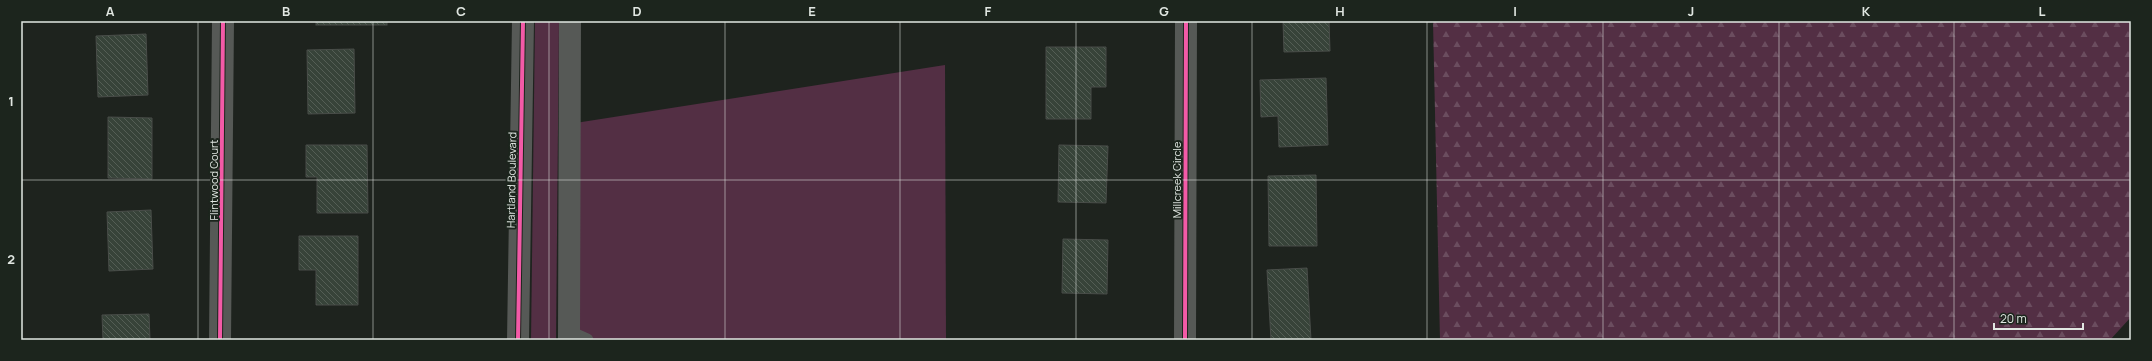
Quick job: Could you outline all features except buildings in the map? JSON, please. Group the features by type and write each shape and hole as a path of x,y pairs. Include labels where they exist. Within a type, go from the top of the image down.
{"street":[{"name":"Flintwood Court","path":"220,340 223,21"},
{"name":"Hartland Boulevard","path":"518,340 523,21"},
{"path":"570,21 575,337"},
{"name":"Millcreek Circle","path":"1185,340 1186,21"}],"green space":[{"path":"535,21 559,21 556,340 531,340"},
{"path":"1433,21 2131,21 2131,317 2110,340 1440,340"},
{"path":"945,65 946,340 569,340 569,124"}],"cycle path":[{"path":"220,340 223,21"},
{"path":"518,340 523,21"},
{"path":"1185,340 1186,21"}]}
